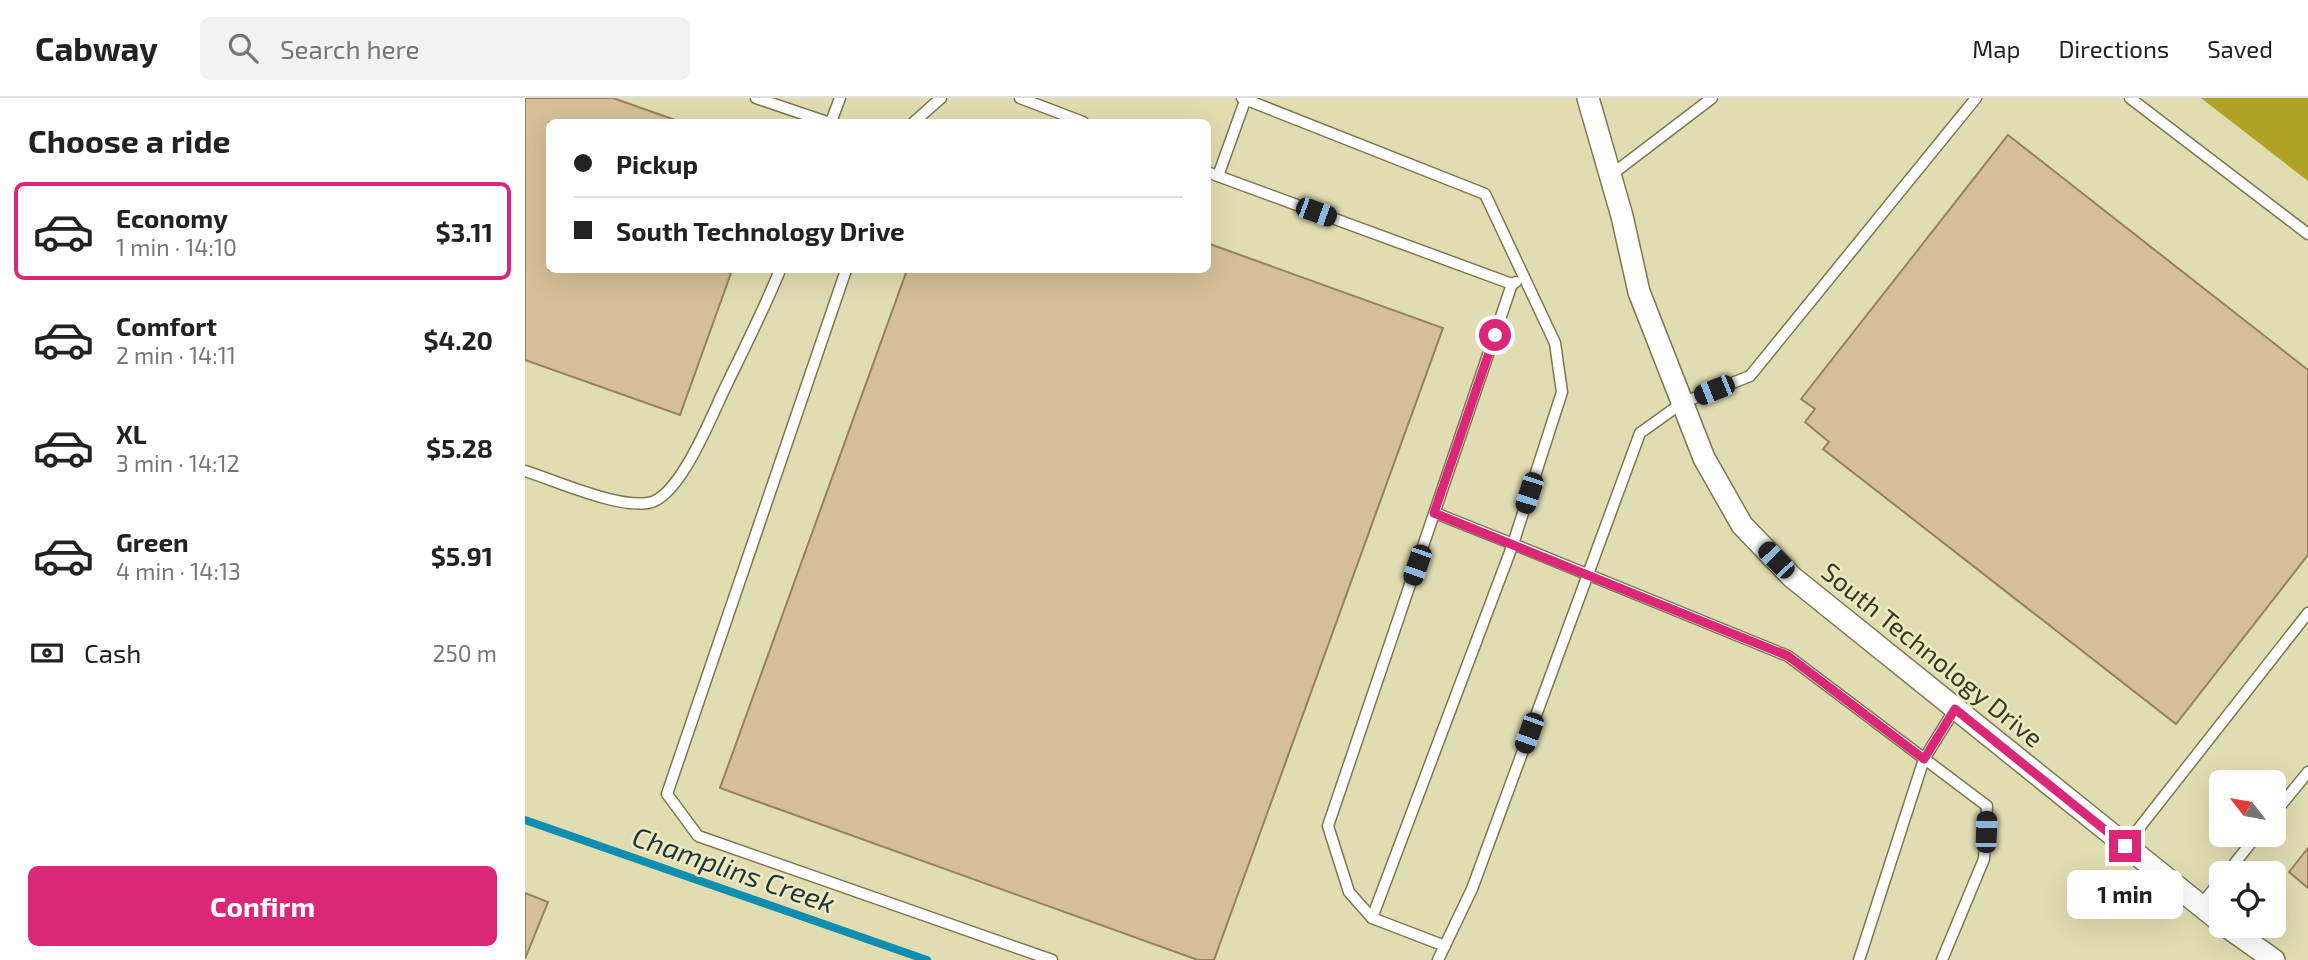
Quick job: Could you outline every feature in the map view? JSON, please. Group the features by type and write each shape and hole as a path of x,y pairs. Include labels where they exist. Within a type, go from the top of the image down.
{"street":[{"name":"South Technology Drive","path":"1588,98 1611,175 1639,292 1704,458 1742,525 1792,577 2209,913"},
{"path":"2244,938 2274,960"}],"lane":[{"path":"756,98 820,119"},
{"path":"830,119 840,98"},
{"path":"917,119 941,98"},
{"path":"1020,98 1075,119"},
{"path":"1372,918 1513,544 1562,392 1555,343 1485,194 1245,98 1213,174 1512,284"},
{"path":"1611,175 1712,98"},
{"path":"1438,960 1472,889 1640,433 1682,403 1750,376 1976,98"},
{"path":"2130,98 2308,234"},
{"path":"525,471 620,502 650,503 664,496 702,439 756,328 779,273"},
{"path":"845,273 667,794 698,836 1052,960"},
{"path":"1445,946 1372,918 1349,892 1328,826 1512,284 1523,278"},
{"path":"1434,513 1788,656 1987,806 1984,859 1942,960"},
{"path":"2125,846 2308,612"},
{"path":"1859,960 1924,759 1955,709"},
{"path":"2286,799 2308,772"},
{"path":"2236,861 2248,847"},
{"path":"2200,906 2209,895"}],"shaded area":[{"path":"2201,98 2308,98 2308,181"}],"building":[{"path":"525,98 613,98 672,119 546,119 546,273 731,273 680,415 525,360"},
{"path":"2008,135 2308,370 2308,555 2176,724 1823,449 1829,442 1805,422 1815,409 1801,399"},
{"path":"1211,244 1443,328 1214,960 1198,960 720,788 906,273 1211,273"},
{"path":"2308,848 2308,888 2289,872"},
{"path":"525,893 548,902 525,959"}],"waterway":[{"name":"Champlins Creek","path":"525,820 927,960"}],"route":[{"path":"1495,335 1434,513 1788,656 1924,759 1955,709 2125,846"}]}
